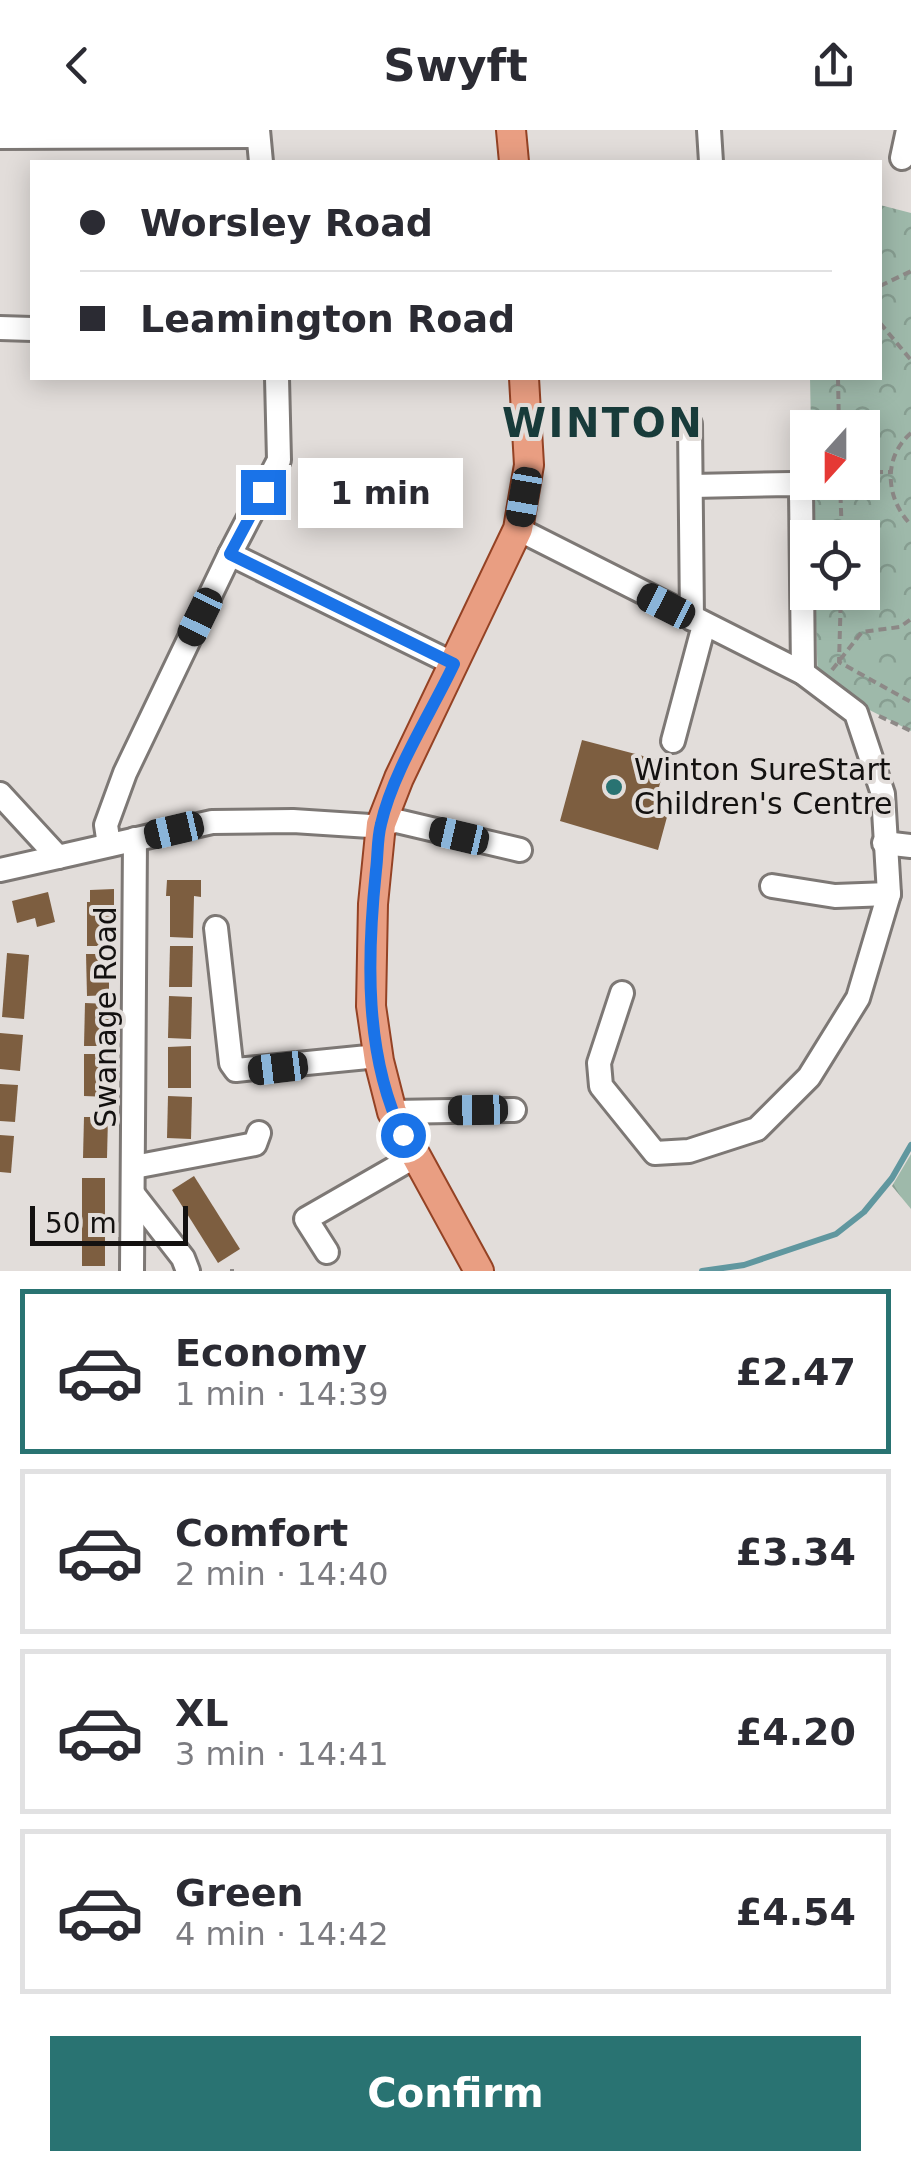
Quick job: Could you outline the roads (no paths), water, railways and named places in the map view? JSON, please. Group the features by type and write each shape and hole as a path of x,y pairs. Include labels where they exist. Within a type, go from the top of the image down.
{"main road":[{"path":"511,130 514,160"},
{"path":"479,1271 392,1112 371,1006 373,904 381,824 399,778 518,530 529,465 524,380"}],"street":[{"path":"709,130 711,160"},
{"path":"902,158 908,130"},
{"path":"0,137 258,133 261,160"},
{"path":"0,328 30,329"},
{"path":"109,845 106,824 125,773 279,460 278,380"},
{"path":"673,741 698,622 690,424"},
{"path":"692,486 792,484 801,489 810,679"},
{"path":"518,530 810,679 856,714 883,794 889,894 858,998 809,1077 757,1129 689,1151 654,1152 601,1086 598,1063 622,993"},
{"path":"230,554 454,664"},
{"path":"0,794 58,857"},
{"path":"0,870 212,822 397,821 520,850"},
{"name":"Swanage Road","path":"132,1271 136,839"},
{"path":"884,844 911,846"},
{"path":"772,886 834,896 889,894"},
{"path":"216,928 231,1063 236,1070 378,1056"},
{"path":"392,1112 514,1110"},
{"path":"134,1167 256,1144 260,1133"},
{"path":"327,1252 306,1219 414,1157"},
{"path":"134,1195 183,1258 188,1271"}],"waterway":[{"path":"702,1271 744,1265 836,1234 864,1212 892,1178 911,1145"}],"place":[{"name":"Winton SureStart Children's Centre","path":"614,787"}],"district":[{"name":"WINTON","path":"603,423"}]}
